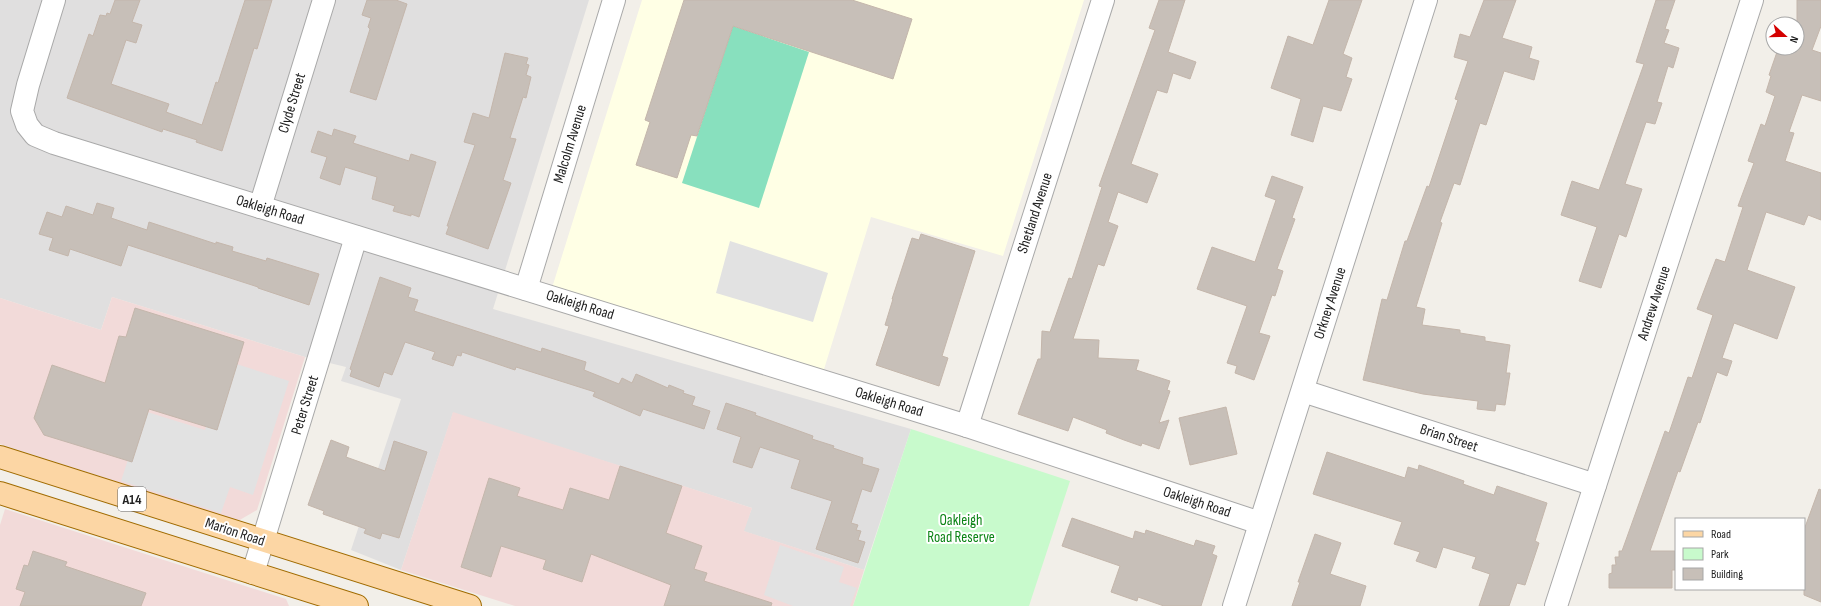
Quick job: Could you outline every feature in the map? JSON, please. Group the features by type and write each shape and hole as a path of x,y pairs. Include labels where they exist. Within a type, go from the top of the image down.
{"main road":[{"name":"Marion Road","path":"0,458 470,606"},
{"name":"A14","path":"0,493 254,573 315,600 357,606"}],"street":[{"name":"Oakleigh Road","path":"54,0 28,85 22,111 27,125 35,135 54,143 967,426 1260,523"},
{"name":"Clyde Street","path":"260,207 324,0"},
{"name":"Malcolm Avenue","path":"526,289 614,0"},
{"name":"Shetland Avenue","path":"967,426 1103,0"},
{"name":"Orkney Avenue","path":"1234,606 1426,0"},
{"name":"Andrew Avenue","path":"1556,606 1752,0"},
{"name":"Peter Street","path":"254,573 356,237"},
{"name":"Brian Street","path":"1303,391 1595,485"}],"shaded area":[{"path":"0,0 589,0 493,309 911,429 864,570 743,531 752,508 453,413 401,570 351,550 401,399 341,381 346,367 305,357 112,297 101,330 0,298"},
{"path":"642,0 1084,0 1003,256 871,217 821,379 551,291"},
{"path":"730,241 828,273 813,322 716,293"},
{"path":"112,297 305,357 257,510 238,521 0,444 0,298 101,330"},
{"path":"227,361 289,381 253,495 230,487 221,513 121,481 144,411 205,430"},
{"path":"453,412 752,508 744,531 864,570 853,606 515,606 401,570"},
{"path":"5,509 286,599 289,606 0,606 0,525"},
{"path":"780,545 844,567 839,582 857,588 850,606 793,606 764,595"}],"green space":[{"path":"733,26 809,52 759,208 682,183"},
{"name":"Oakleigh Road Reserve","path":"911,429 1070,481 1029,606 853,606"}],"building":[{"path":"115,0 140,0 132,22 142,25 136,43 126,40 111,84 169,104 166,112 202,125 216,82 218,83 245,0 272,0 257,49 254,48 222,151 196,142 197,140 163,129 162,132 67,98 89,34 93,36 100,15 106,16 107,13 110,14"},
{"path":"367,0 396,0 407,4 376,100 350,92 370,29 368,27 371,18 362,15"},
{"path":"684,0 852,0 912,19 893,79 733,26 697,136 691,135 677,178 636,165 650,122 645,120"},
{"path":"1159,0 1185,0 1168,52 1196,62 1190,79 1173,73 1167,93 1157,90 1131,164 1158,174 1147,203 1118,192 1108,222 1118,226 1104,266 1098,264 1073,339 1099,340 1098,358 1139,360 1136,370 1170,381 1167,390 1170,391 1159,423 1169,420 1159,449 1142,443 1141,446 1124,440 1106,433 1107,430 1073,417 1068,431 1018,414 1038,359 1041,359 1042,331 1050,332 1069,278 1072,279 1102,187 1099,186 1155,30 1149,28"},
{"path":"1329,0 1362,0 1343,54 1352,58 1346,77 1352,79 1341,111 1323,106 1313,142 1291,135 1301,99 1271,88 1288,36 1313,45"},
{"path":"1484,0 1516,0 1502,38 1532,47 1529,58 1539,61 1534,80 1504,71 1486,125 1480,123 1460,185 1454,183 1440,222 1442,223 1416,307 1425,309 1422,325 1460,330 1460,333 1485,337 1485,341 1510,345 1506,373 1510,373 1505,405 1496,404 1495,411 1477,409 1478,401 1423,394 1363,380 1382,299 1387,300 1405,241 1407,241 1427,186 1429,187 1458,100 1455,99 1468,61 1454,57 1460,34 1470,37"},
{"path":"1656,0 1675,0 1665,29 1669,30 1664,43 1679,48 1673,68 1668,66 1657,102 1662,103 1655,124 1646,122 1625,184 1642,189 1626,237 1619,234 1601,288 1579,281 1597,227 1561,215 1572,181 1599,190 1644,64 1636,62"},
{"path":"1797,0 1821,0 1821,26 1812,50 1821,53 1821,101 1802,95 1789,132 1794,133 1785,161 1821,173 1821,220 1808,215 1804,225 1766,212 1747,270 1795,287 1777,339 1734,323 1722,358 1732,361 1727,376 1717,372 1700,423 1698,422 1680,472 1678,471 1650,551 1675,551 1675,570 1672,570 1672,588 1609,588 1609,574 1612,573 1612,565 1616,565 1615,557 1619,557 1619,551 1622,551 1665,431 1669,433 1688,377 1692,378 1713,315 1697,309 1716,259 1725,262 1743,207 1738,206 1754,163 1748,161 1761,124 1765,126 1775,96 1766,92 1771,76 1769,75 1776,56 1805,56 1805,16 1797,16"},
{"path":"505,53 528,58 526,64 529,65 526,75 531,77 526,98 523,97 510,138 516,139 503,180 511,183 488,249 446,234 449,226 447,226 475,145 464,142 473,113 489,118"},
{"path":"334,129 356,136 353,143 409,161 411,154 436,162 419,217 393,211 395,206 372,199 377,177 345,167 340,185 320,178 327,157 311,152 318,131 332,136"},
{"path":"1272,176 1303,187 1292,218 1295,219 1277,269 1283,271 1275,296 1272,295 1259,333 1270,336 1254,380 1235,373 1237,366 1227,363 1247,306 1197,289 1212,247 1255,262 1276,200 1265,196"},
{"path":"97,203 114,208 111,218 147,230 149,222 216,244 216,242 233,247 232,251 266,261 267,258 319,274 309,305 128,245 121,266 70,249 68,256 49,250 53,238 39,234 47,212 62,217 66,206 93,215"},
{"path":"921,234 975,251 942,356 948,358 939,386 876,365 889,326 885,325 892,299 912,238 919,240"},
{"path":"380,277 411,288 408,297 418,300 414,311 541,352 542,348 586,362 584,370 619,384 622,378 632,383 636,374 668,388 669,385 684,391 683,393 695,397 692,405 710,411 704,429 643,409 640,416 593,396 595,392 516,367 515,370 462,352 461,356 457,355 453,366 432,359 435,352 405,342 392,375 384,372 379,387 350,376 352,370 350,369"},
{"path":"135,308 244,342 217,430 149,409 132,462 44,435 34,418 52,365 105,383 119,336 126,337"},
{"path":"726,403 756,413 755,415 813,436 812,439 863,458 862,464 879,469 871,492 862,489 851,523 858,525 856,530 861,531 858,540 865,542 858,563 816,549 832,501 791,488 800,460 760,447 752,468 733,462 741,437 717,429"},
{"path":"1226,407 1237,454 1190,465 1179,418"},
{"path":"331,440 349,447 346,457 385,471 394,441 427,452 399,538 382,533 380,539 364,533 366,529 323,514 324,511 308,505"},
{"path":"1327,452 1405,478 1408,467 1418,470 1419,465 1464,481 1463,484 1494,495 1497,486 1547,503 1535,541 1539,543 1525,585 1517,583 1509,606 1479,606 1490,574 1472,568 1476,557 1443,547 1436,568 1416,561 1420,552 1394,544 1402,522 1313,494"},
{"path":"620,466 682,486 666,533 702,546 694,569 707,573 704,581 772,603 771,606 664,606 671,585 591,554 582,582 543,569 546,560 501,546 491,577 461,567 489,478 520,488 517,496 563,510 570,488 609,500"},
{"path":"1819,489 1821,490 1821,602 1804,595 1805,527"},
{"path":"1072,518 1133,539 1135,531 1145,534 1146,530 1194,546 1196,540 1215,546 1212,554 1217,556 1201,606 1164,606 1138,597 1137,601 1111,592 1120,566 1062,546"},
{"path":"1315,534 1341,543 1330,574 1366,586 1360,606 1292,606 1300,582 1298,582"},
{"path":"33,551 67,562 65,566 146,593 141,606 20,606 25,592 16,589 24,565 28,566"}]}
